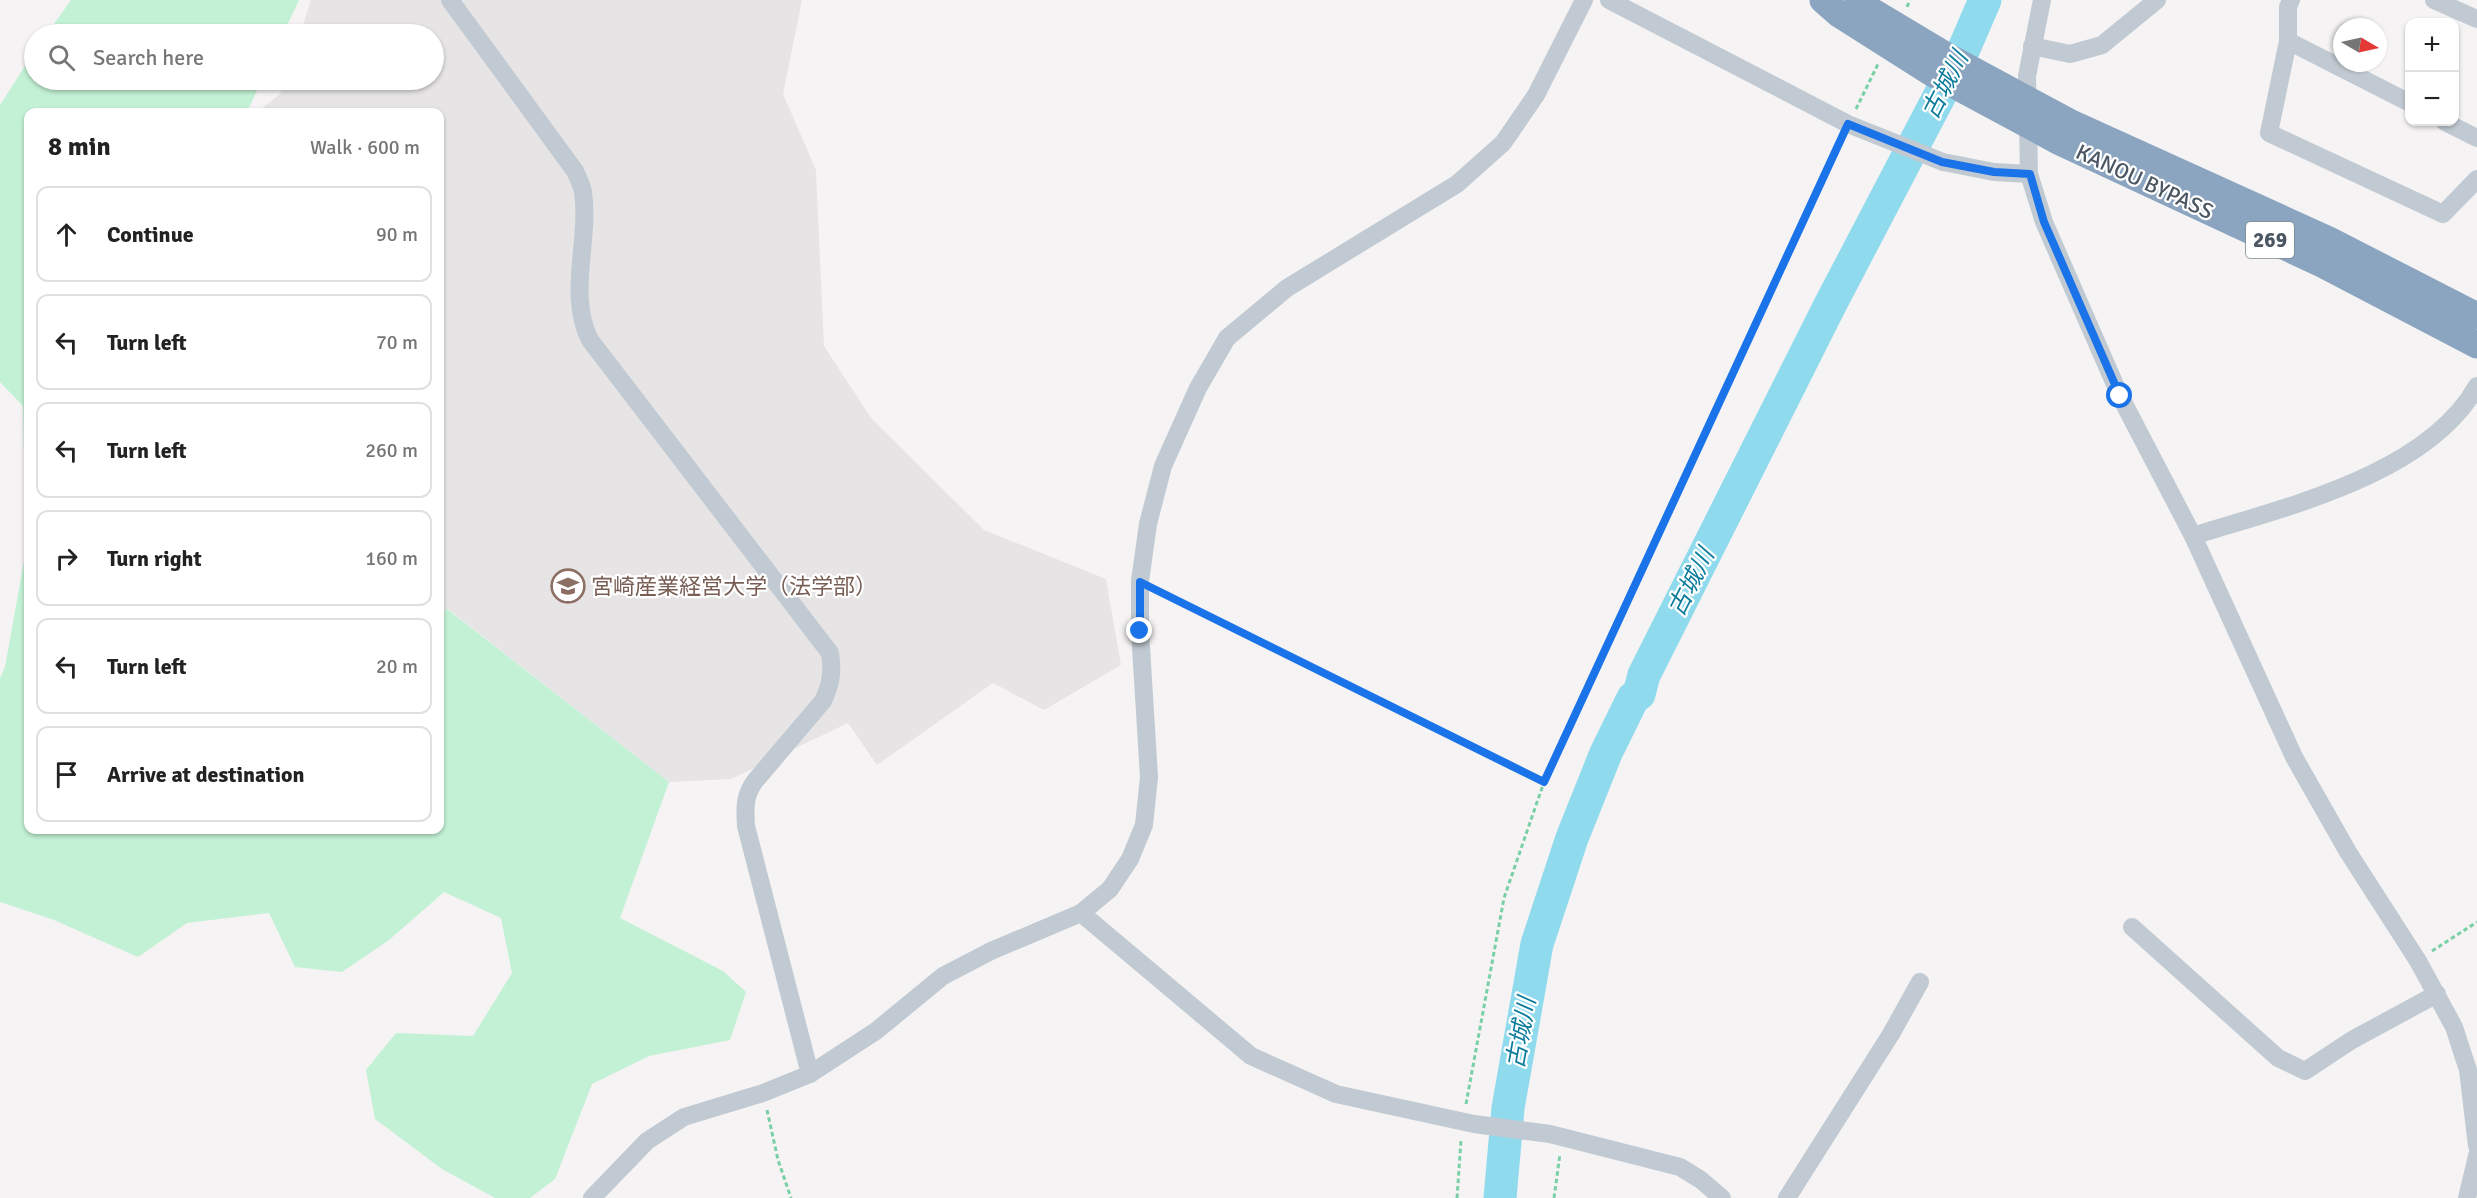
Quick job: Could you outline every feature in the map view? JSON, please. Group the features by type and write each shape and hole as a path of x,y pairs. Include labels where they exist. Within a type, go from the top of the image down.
{"highway":[{"name":"KANOU BYPASS","path":"1823,0 1839,15 1932,74 2064,132 2329,240 2477,316"},
{"name":"KANOU BYPASS","path":"1858,0 1870,10 1952,59 2064,132 2477,345"}],"street":[{"path":"450,0 575,171 583,190 585,210 580,316 590,340 830,653 833,669 830,685 823,701 754,781 747,791 744,804 746,826 810,1074"},
{"path":"592,1198 647,1141 684,1117 763,1093 810,1074 876,1031 943,976 991,951 1081,913 1110,889 1130,858 1144,825 1149,777 1140,631 1140,582 1148,524 1163,466 1198,388 1227,338 1287,288 1457,184 1503,143 1536,95 1584,0"},
{"path":"1609,0 1866,132 1942,162 1994,172 2030,174"},
{"path":"2042,0 2027,76 2030,174 2044,222 2120,396 2193,536 2294,757 2348,852 2418,960 2454,1027 2468,1070 2477,1146"},
{"path":"2032,46 2070,54 2102,45 2157,0"},
{"path":"2291,0 2288,7 2288,41 2269,133 2443,214 2477,179"},
{"path":"2433,0 2477,19"},
{"path":"2288,41 2405,101"},
{"path":"2453,126 2477,138"},
{"path":"2193,536 2298,503 2392,466 2436,436 2468,402 2477,386"},
{"path":"1081,913 1251,1056 1336,1094 1468,1122 1556,1136 1680,1167 1701,1180 1722,1198"},
{"path":"2132,927 2278,1058 2305,1071 2352,1040 2437,994"},
{"path":"1786,1198 1891,1034 1920,982"},
{"path":"2467,1198 2477,1156"}],"path":[{"path":"1905,10 1910,0"},
{"path":"1457,1198 1504,898 1544,782 1848,124 1879,62"},
{"path":"1140,582 1544,782"},
{"path":"2418,960 2477,922"},
{"path":"763,1093 778,1160 791,1198"},
{"path":"1554,1198 1556,1136"}],"shaded area":[{"path":"311,0 802,0 783,94 816,170 824,346 871,418 984,530 1106,579 1121,665 1044,710 993,683 877,765 848,723 731,779 669,782 448,609 444,612 444,108 262,108 280,94 281,90 444,90 444,24 303,24"}],"green space":[{"path":"71,0 299,0 288,24 54,24"},
{"path":"24,68 24,90 257,90 249,108 24,108 24,454 23,406 0,382 0,105"},
{"path":"24,561 24,834 444,834 444,611 447,609 669,782 620,918 723,971 746,992 730,1040 649,1056 592,1084 555,1179 530,1198 495,1198 442,1169 375,1119 366,1070 396,1033 473,1036 512,973 501,918 444,892 389,940 342,972 295,967 269,913 187,923 138,957 54,920 0,902 0,678 5,667"}],"waterway":[{"name":"古城川","path":"1500,1198 1508,1108 1537,944 1572,838 1606,753 1633,698 1639,694 1644,675 1830,305 1963,51 1985,0"}],"place":[{"name":"宮崎産業経営大学（法学部）","path":"568,586"}],"route":[{"path":"1140,631 1140,582 1544,782 1848,124 1942,162 1994,172 2030,174 2044,222 2120,396"}]}
